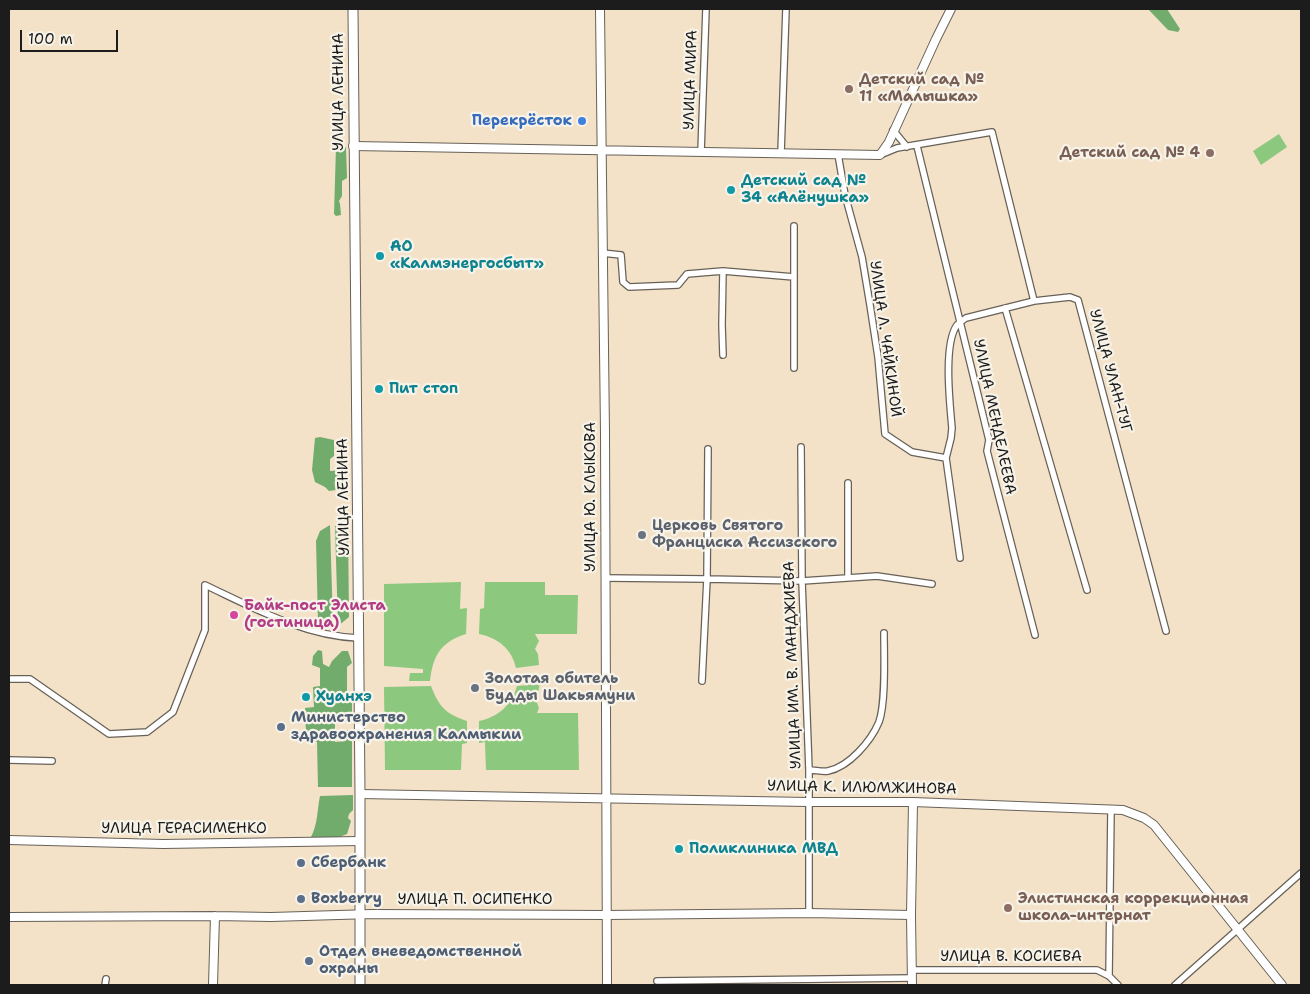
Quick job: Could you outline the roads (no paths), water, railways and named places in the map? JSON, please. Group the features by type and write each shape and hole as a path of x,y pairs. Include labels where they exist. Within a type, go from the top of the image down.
{"main road":[{"name":"УЛИЦА ЛЕНИНА","path":"353,9 360,985"},
{"name":"УЛИЦА Ю. КЛЫКОВА","path":"600,9 606,578 607,985"},
{"path":"353,146 880,154 889,142 952,9"},
{"name":"УЛИЦА К. ИЛЮМЖИНОВА","path":"360,794 808,802 913,802 1111,808 1133,813 1154,825 1282,985"},
{"path":"912,982 913,802"},
{"name":"УЛИЦА ГЕРАСИМЕНКО","path":"9,840 163,844 360,841"},
{"name":"УЛИЦА П. ОСИПЕНКО","path":"9,917 809,913 911,915"},
{"path":"214,985 215,916"}],"street":[{"name":"УЛИЦА МИРА","path":"701,152 706,9"},
{"path":"781,153 786,9"},
{"path":"894,130 907,147"},
{"path":"880,154 897,148 992,132 1034,301 966,318 957,325 951,340 949,358 952,438 946,458 960,558"},
{"name":"УЛИЦА МЕНДЕЛЕЕВА","path":"917,146 989,440 987,451 1034,635"},
{"name":"УЛИЦА Л. ЧАЙКИНОЙ","path":"838,154 845,195 862,256 878,358 885,434 912,452 946,458"},
{"path":"794,226 794,368"},
{"path":"602,253 621,255 623,282 629,287 678,285 687,274 723,272 794,277"},
{"path":"723,272 723,354"},
{"name":"УЛИЦА УЛАН-ТУГ","path":"1034,301 1070,297 1078,300 1166,632"},
{"path":"1004,308 1087,590"},
{"name":"УЛИЦА ИМ. В. МАНДЖИЕВА","path":"801,447 802,582 809,770 809,913"},
{"path":"702,681 707,579 708,448"},
{"path":"848,483 848,577"},
{"path":"606,578 802,582 877,576 932,584"},
{"path":"9,679 30,679 109,734 147,732 173,712 205,630 205,585 280,620 337,638 358,638"},
{"path":"809,770 828,771 844,765 862,749 879,722 882,706 884,633"},
{"path":"9,760 52,761"},
{"path":"1111,808 1109,976 1118,985"},
{"path":"1175,985 1301,874"},
{"name":"УЛИЦА В. КОСИЕВА","path":"912,970 1097,970 1109,976"},
{"path":"657,981 912,982"}],"place":[{"name":"Детский сад № 11 «Малышка»","path":"849,89"},
{"name":"Перекрёсток","path":"582,121"},
{"name":"Детский сад № 4","path":"1210,153"},
{"name":"Детский сад № 34 «Алёнушка»","path":"731,190"},
{"name":"АО «Калмэнергосбыт»","path":"380,256"},
{"name":"Пит стоп","path":"379,389"},
{"name":"Церковь Святого Франциска Ассизского","path":"642,535"},
{"name":"Байк-пост Элиста (гостиница)","path":"234,615"},
{"name":"Золотая обитель Будды Шакьямуни","path":"475,688"},
{"name":"Хуанхэ","path":"306,697"},
{"name":"Министерство здравоохранения Калмыкии","path":"281,727"},
{"name":"Поликлиника МВД","path":"679,849"},
{"name":"Сбербанк","path":"301,863"},
{"name":"Boxberry","path":"301,899"},
{"name":"Элистинская коррекционная школа-интернат","path":"1008,908"},
{"name":"Отдел вневедомственной охраны","path":"309,961"}]}
